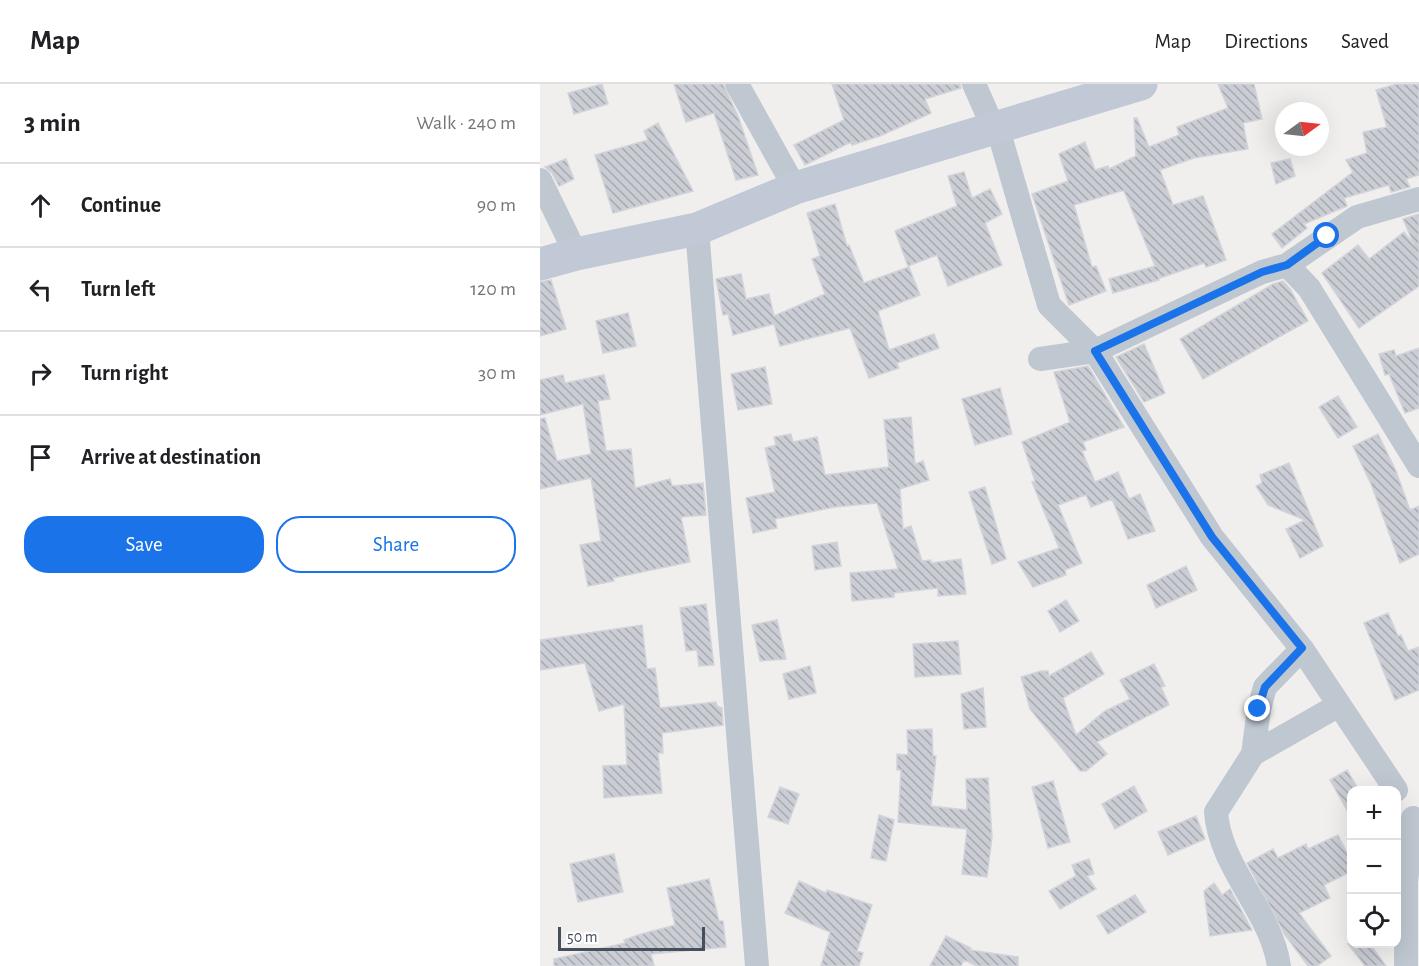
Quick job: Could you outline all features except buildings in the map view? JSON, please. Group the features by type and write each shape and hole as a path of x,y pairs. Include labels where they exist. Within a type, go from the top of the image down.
{"street":[{"path":"737,84 795,188"},
{"path":"974,84 996,128 1049,305 1095,351 1212,537 1302,648 1393,786"},
{"path":"540,264 576,254 697,229 795,188 1142,84"},
{"path":"540,180 576,254"},
{"path":"1040,358 1095,351 1262,272 1287,265 1357,217 1419,199"},
{"path":"697,229 757,966"},
{"path":"1287,265 1309,288 1410,436 1419,466"},
{"path":"1279,966 1271,934 1229,855 1216,822 1215,812 1253,754 1258,709 1265,687 1302,648"},
{"path":"1253,754 1339,705"},
{"path":"1401,798 1416,821 1406,882 1406,966"}],"route":[{"path":"1258,709 1265,687 1302,648 1212,537 1095,351 1262,272 1287,265 1327,236"}]}
